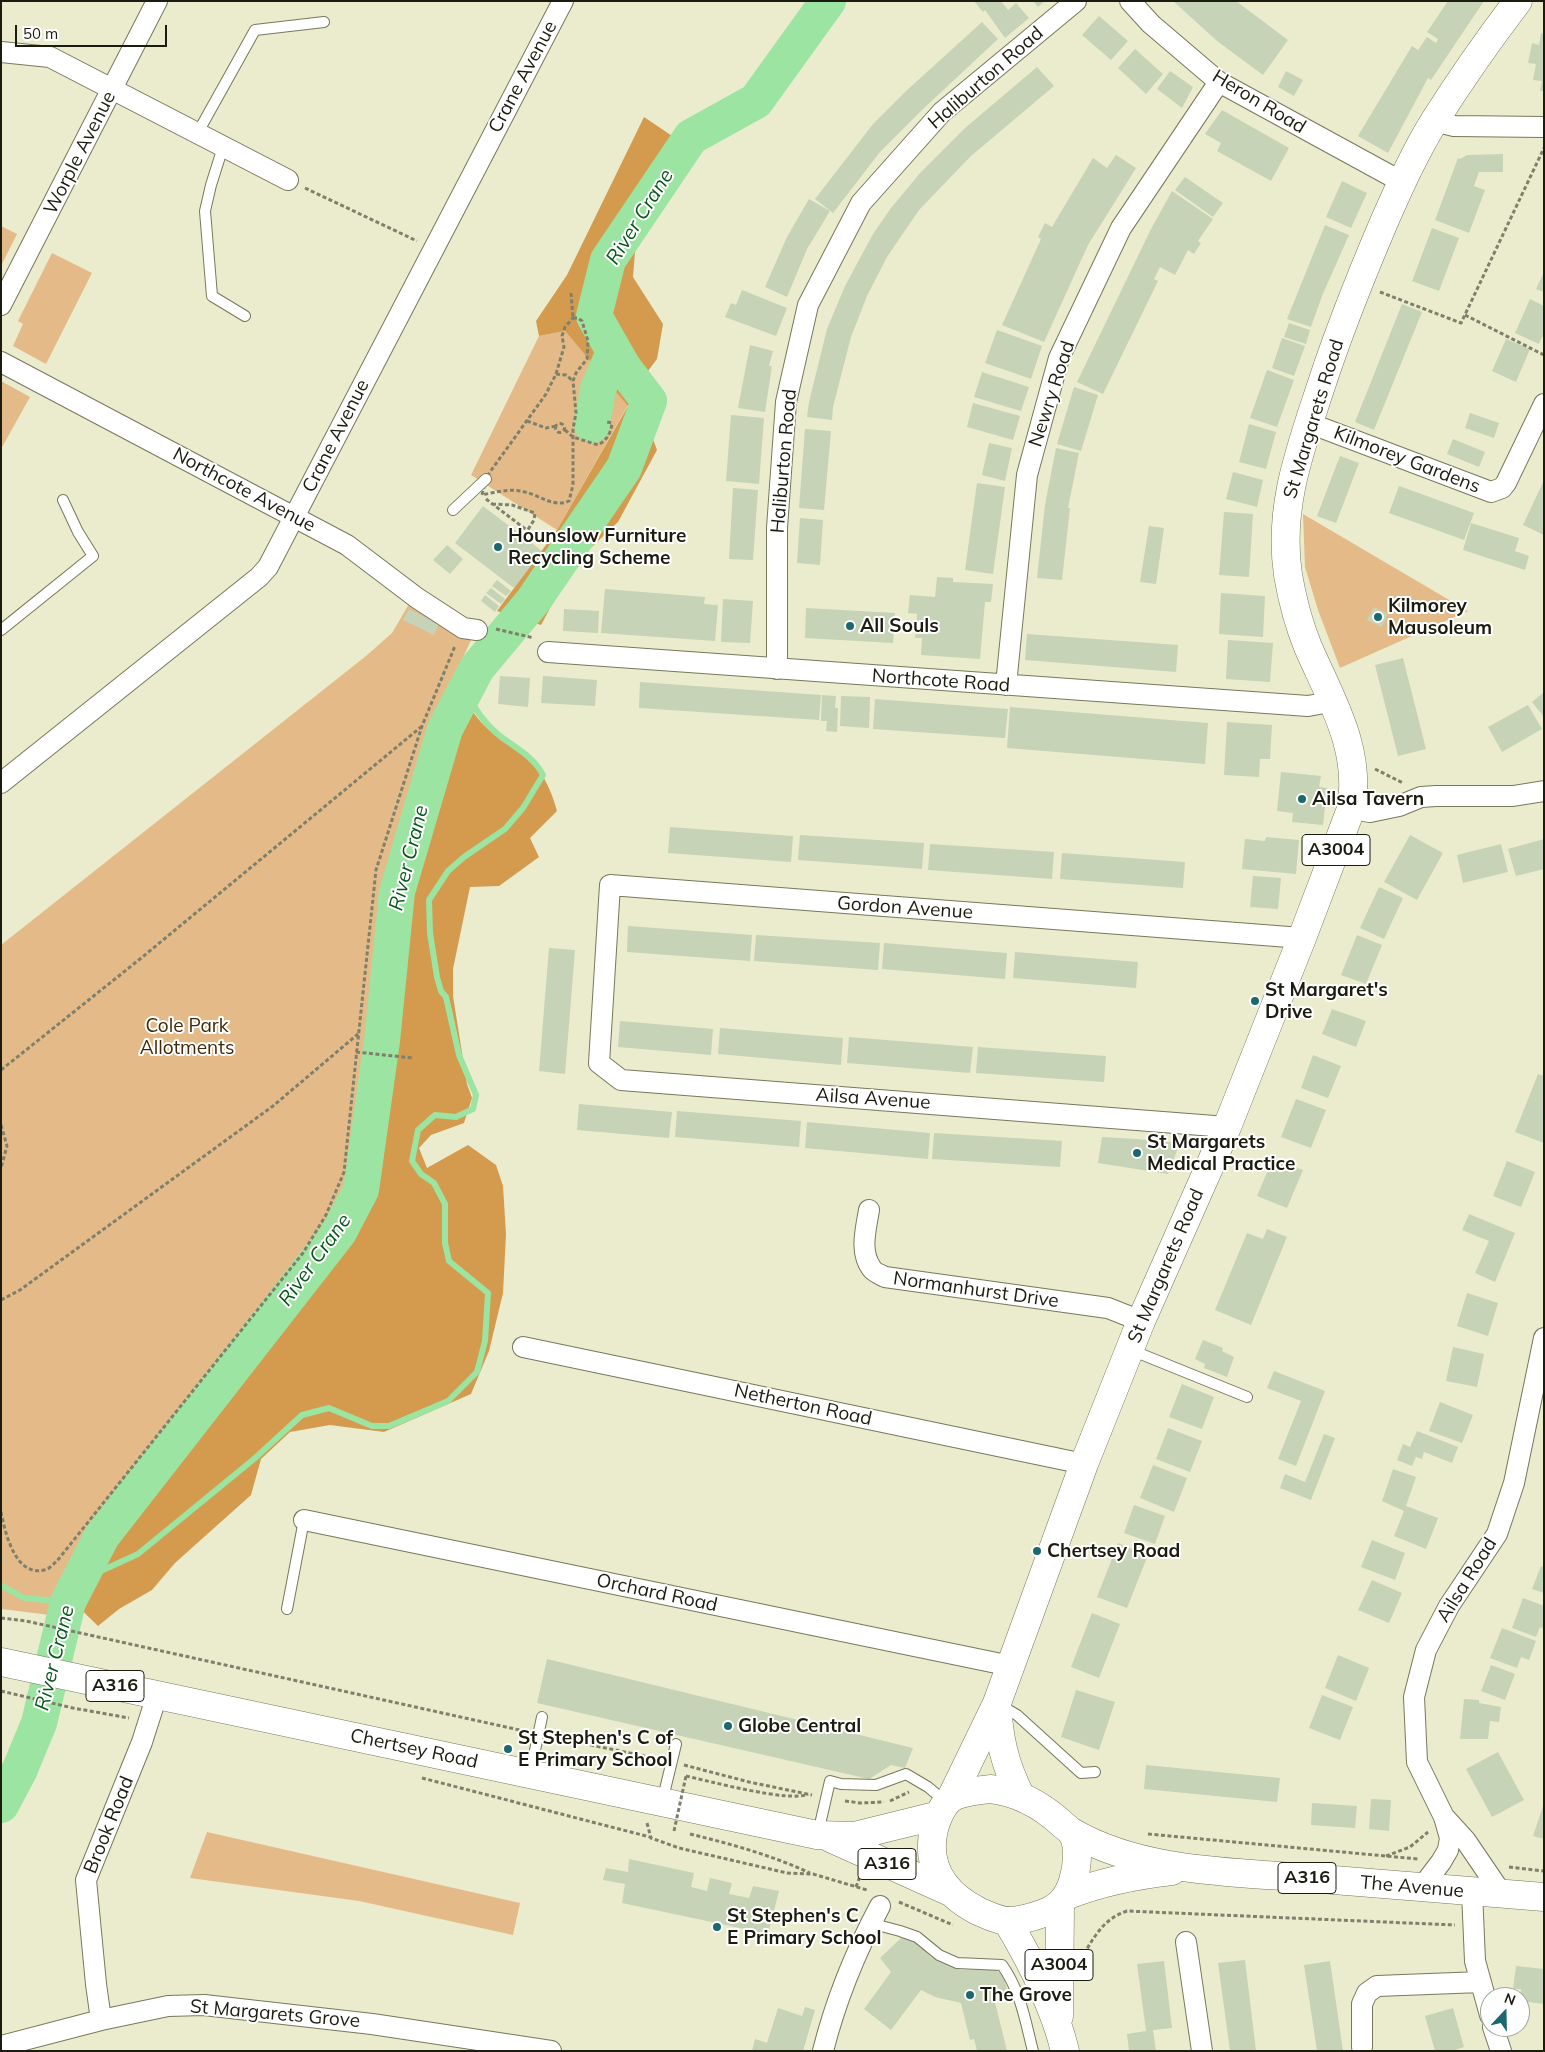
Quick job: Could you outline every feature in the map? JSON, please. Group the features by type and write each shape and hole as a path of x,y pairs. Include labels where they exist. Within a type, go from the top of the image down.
{"main road":[{"name":"St Margarets Road","path":"946,1805 997,1703 1084,1464 1141,1322 1227,1127 1351,809 1354,787 1352,761 1334,701 1307,645 1297,614 1289,578 1284,547 1285,520 1291,482 1333,348 1402,182 1434,122 1483,47 1518,1"},
{"name":"Chertsey Road","path":"1,1662 822,1836 948,1891"},
{"name":"St Margarets Road","path":"997,1703 998,1732 1004,1760 1020,1795"},
{"path":"990,1789 1020,1795 1038,1805 1072,1832 1076,1851 1076,1870 1064,1900 1035,1916 1007,1921 994,1918 963,1903 948,1891 938,1873 933,1858 932,1840 946,1805 967,1792 990,1789"},
{"name":"Chertsey Road","path":"822,1836 854,1836 946,1805"},
{"name":"The Avenue","path":"1072,1832 1088,1842 1113,1850 1191,1870"},
{"name":"The Avenue","path":"1064,1900 1086,1888 1142,1874 1191,1870 1544,1897"},
{"name":"A3004","path":"1060,2044 1064,1900"},
{"name":"A3004","path":"1007,1921 1029,1959 1060,2044"}],"street":[{"name":"Worple Avenue","path":"1,305 157,1"},
{"name":"Crane Avenue","path":"1,783 259,577 268,567 563,1"},
{"name":"Haliburton Road","path":"777,669 777,528 786,402 808,306 861,203 942,112 1076,1"},
{"name":"Heron Road","path":"1130,1 1151,24 1219,82 1402,182"},
{"path":"1,52 50,57 288,180"},
{"name":"Newry Road","path":"1006,685 1027,475 1060,358 1121,228 1219,82"},
{"path":"1434,122 1454,126 1544,126"},
{"name":"Northcote Avenue","path":"1,362 347,545 417,598 477,628"},
{"name":"Kilmorey Gardens","path":"1308,423 1491,492 1502,488 1506,484 1544,404"},
{"name":"Northcote Road","path":"544,646 777,669 1006,685 1308,706 1334,701"},
{"path":"1351,809 1370,812 1399,806 1421,797 1514,796 1544,791"},
{"name":"Gordon Avenue","path":"602,989 610,886 1302,938"},
{"name":"Ailsa Avenue","path":"602,989 599,1063 621,1080 1227,1127"},
{"name":"Normanhurst Drive","path":"869,1210 864,1246 866,1257 872,1270 885,1278 1108,1308 1141,1322"},
{"name":"Ailsa Road","path":"1422,1887 1442,1862 1448,1850 1450,1838 1443,1814 1417,1762 1414,1696 1426,1650 1449,1606 1496,1534 1514,1483 1544,1338"},
{"name":"Netherton Road","path":"522,1346 1084,1464"},
{"name":"Orchard Road","path":"304,1520 1011,1666"},
{"name":"Brook Road","path":"101,2020 86,1880 150,1721 158,1694"},
{"name":"Ailsa Road","path":"1443,1814 1466,1841 1502,1894"},
{"path":"1472,1892 1475,1961 1482,1987"},
{"path":"823,2051 842,1985 875,1915"},
{"path":"1186,1942 1202,2051"},
{"path":"1362,2048 1362,2004 1367,1994 1377,1986 1481,1982"},
{"name":"St Margarets Grove","path":"1,2046 101,2020 168,2006 215,2006 372,2024 552,2051"},
{"path":"1497,2037 1501,2051"}],"lane":[{"path":"197,134 254,30 324,22"},
{"path":"223,148 210,185 205,211 212,296 245,316"},
{"path":"453,510 486,479"},
{"path":"1,630 93,556 78,532 63,500"},
{"path":"1130,1350 1248,1397"},
{"path":"287,1609 304,1520"},
{"path":"997,1703 1017,1715 1081,1773 1095,1772"},
{"path":"530,1774 542,1716"},
{"path":"651,1800 671,1762 676,1744"},
{"path":"822,1836 826,1798 830,1781 841,1784 876,1785 906,1774 928,1787 946,1805"},
{"path":"875,1915 900,1930 917,1937 939,1955 957,1963 1002,1965 1014,1981 1019,1994 1033,2051"}],"path":[{"path":"1358,284 1461,323 1544,148"},
{"path":"288,180 433,249"},
{"path":"482,495 486,479 546,394 556,374 564,347 562,336 565,327 573,318 571,293"},
{"path":"1465,315 1544,355"},
{"path":"482,495 503,491 524,491 556,504 569,501 573,485 573,436 576,413 573,381 576,372 587,359 588,341 582,321 578,318 573,318"},
{"path":"556,374 566,375 573,381"},
{"path":"526,421 546,428 562,424 565,430 573,436 598,445 604,441 611,431 612,423 608,422"},
{"path":"556,426 558,432 565,430"},
{"path":"482,495 541,541 549,530"},
{"path":"492,504 512,505 535,513 534,520 527,531"},
{"path":"1,1512 6,1536 21,1563 32,1571 46,1570 57,1561 303,1253 326,1216 344,1172 376,870 422,726 477,628 544,646"},
{"path":"1,1070 140,959 422,726"},
{"path":"1368,765 1410,787 1421,797"},
{"path":"1,1300 20,1290 273,1106 358,1034"},
{"path":"356,1052 413,1058"},
{"path":"1,1124 7,1146 1,1168"},
{"path":"1,1618 26,1621 114,1640 671,1762 749,1782 826,1798 877,1804 891,1801 904,1795"},
{"path":"1,1691 74,1708 150,1721"},
{"path":"416,1776 651,1838 679,1848 787,1873 813,1874"},
{"path":"808,1794 798,1796 752,1791 686,1776 674,1831 737,1846 788,1863 813,1874 856,1887"},
{"path":"651,1800 651,1838"},
{"path":"1386,1857 1410,1847 1427,1833 1443,1814"},
{"path":"1140,1833 1442,1862"},
{"path":"1482,1864 1544,1871"},
{"path":"1081,1960 1098,1930 1117,1914 1128,1911 1455,1925"}],"green space":[{"path":"1,226 17,234 1,266"},
{"path":"52,253 92,273 46,364 13,346 23,324 18,321"},
{"path":"565,331 628,405 557,530 471,475 539,336"},
{"path":"1,381 30,397 1,449"},
{"name":"Kilmorey Mausoleum","path":"1303,514 1468,611 1340,668 1318,610 1305,567"},
{"name":"Cole Park Allotments","path":"409,604 471,640 433,724 396,838 380,920 373,1035 365,1112 354,1177 331,1228 153,1451 91,1534 50,1615 1,1609 1,945 366,656 392,633"},
{"path":"207,1832 520,1903 513,1935 359,1901 190,1878"}],"shaded area":[{"path":"644,117 681,142 635,252 633,277 663,324 657,359 639,383 646,420 657,450 618,522 574,564 541,625 497,611 557,530 628,406 565,331 539,336 536,321 567,275"},
{"path":"469,706 486,727 532,762 542,774 557,811 530,838 539,857 499,886 470,887 453,969 453,996 467,1084 472,1098 464,1123 431,1135 419,1148 427,1168 468,1145 496,1165 503,1186 506,1234 503,1293 489,1351 471,1394 384,1432 330,1425 290,1432 261,1459 251,1495 175,1563 152,1590 119,1609 98,1626 62,1591 91,1534 205,1422 323,1274 355,1220 374,1204 409,896 455,735"}],"building":[{"path":"974,1 1001,1 1008,10 1016,3 1029,18 1005,38 985,10 983,12"},
{"path":"1033,1 1045,1 1038,7"},
{"path":"1173,1 1236,1 1288,40 1263,75 1217,41"},
{"path":"1448,1 1484,1 1431,80 1428,78 1388,153 1358,136 1412,46 1418,50 1427,37 1436,43 1438,39 1427,32"},
{"path":"1099,16 1128,41 1111,60 1082,35"},
{"path":"982,22 998,39 880,152 833,213 815,199 873,124 905,92"},
{"path":"1541,33 1544,34 1544,91 1540,91 1542,81 1533,80 1536,64 1528,63 1532,43 1539,45"},
{"path":"1135,49 1163,74 1146,94 1118,68"},
{"path":"1037,67 1054,86 971,156 919,210 887,257 867,296 851,337 833,407 832,420 807,417 827,329 845,286 873,234 891,208 921,172 965,128"},
{"path":"1170,71 1193,87 1182,108 1157,89"},
{"path":"1286,71 1303,80 1294,96 1278,87"},
{"path":"1222,110 1289,148 1271,181 1217,151 1221,143 1205,134"},
{"path":"1503,154 1503,172 1479,172 1474,186 1485,190 1469,233 1435,220 1458,158 1460,159 1467,155"},
{"path":"1116,155 1136,168 1088,245 1044,342 1002,325 1041,239 1038,237 1045,223 1052,227 1093,158 1107,168"},
{"path":"1185,177 1223,203 1213,217 1175,190"},
{"path":"1342,181 1367,193 1351,228 1326,217"},
{"path":"1172,191 1213,219 1198,241 1201,243 1194,254 1188,250 1175,275 1160,267 1154,279 1158,281 1103,394 1077,382 1151,229"},
{"path":"809,199 830,211 807,249 787,297 765,287 787,237"},
{"path":"1325,225 1349,235 1322,296 1311,327 1287,319"},
{"path":"1432,228 1459,238 1439,291 1412,281"},
{"path":"1544,272 1544,292 1536,289"},
{"path":"742,290 787,308 776,336 725,317 731,303 736,305"},
{"path":"1530,299 1544,306 1544,333 1539,344 1515,333"},
{"path":"1402,304 1422,312 1374,430 1355,422"},
{"path":"1289,323 1310,330 1306,344 1284,337"},
{"path":"997,330 1042,346 1031,379 985,363"},
{"path":"1282,338 1305,346 1294,376 1272,368"},
{"path":"1506,339 1530,349 1516,382 1492,371"},
{"path":"750,345 773,351 769,366 772,366 765,412 738,408"},
{"path":"1267,370 1294,380 1277,427 1250,418"},
{"path":"982,372 1029,387 1021,411 974,397"},
{"path":"1074,387 1098,395 1081,451 1057,444"},
{"path":"973,403 1020,416 1013,440 967,427"},
{"path":"1470,413 1499,423 1494,438 1465,428"},
{"path":"731,415 764,418 759,484 726,481"},
{"path":"1249,424 1276,432 1266,469 1239,462"},
{"path":"805,429 831,431 824,510 799,508"},
{"path":"1453,439 1485,452 1479,467 1447,454"},
{"path":"989,443 1012,448 1005,481 982,475"},
{"path":"1056,448 1079,453 1068,508 1070,508 1062,580 1037,578 1045,505"},
{"path":"1340,456 1359,463 1336,523 1317,516"},
{"path":"1233,472 1263,480 1257,507 1226,499"},
{"path":"1544,480 1544,535 1523,525"},
{"path":"977,483 1005,487 993,574 965,570"},
{"path":"1399,486 1474,513 1464,540 1389,513"},
{"path":"733,488 758,490 753,560 729,559"},
{"name":"Hounslow Furniture Recycling Scheme","path":"483,506 542,551 514,588 455,543"},
{"path":"1224,512 1253,514 1249,577 1219,575"},
{"path":"800,518 823,520 820,565 797,563"},
{"path":"1471,523 1519,538 1515,551 1529,556 1525,570 1463,550"},
{"path":"1149,526 1164,528 1156,584 1140,582"},
{"path":"447,545 463,559 450,574 433,560"},
{"path":"937,577 953,578 953,582 993,584 991,602 985,602 980,659 921,655 922,638 915,638 917,614 908,613 910,595 935,597"},
{"path":"497,580 511,591 506,596 492,586"},
{"path":"491,588 505,599 501,604 486,593"},
{"path":"605,589 705,597 704,604 718,605 715,641 601,633"},
{"path":"1221,593 1265,596 1263,637 1219,634"},
{"path":"485,595 499,606 495,612 481,601"},
{"path":"723,599 753,601 750,643 721,642"},
{"name":"Kilmorey Mausoleum","path":"1374,607 1388,614 1382,627 1367,620"},
{"name":"All Souls","path":"806,608 895,613 893,643 805,638"},
{"path":"409,609 439,624 434,635 403,620"},
{"path":"564,609 599,611 598,633 563,631"},
{"path":"1027,634 1178,645 1176,672 1025,660"},
{"path":"1228,640 1273,643 1270,682 1226,679"},
{"path":"1403,658 1426,749 1398,756 1375,665"},
{"path":"500,676 530,678 528,707 498,704"},
{"path":"543,676 597,680 595,706 541,703"},
{"path":"640,682 821,695 819,720 639,708"},
{"path":"1544,692 1544,717 1532,702"},
{"path":"822,695 836,696 835,708 838,708 837,732 826,731 827,721 821,721"},
{"path":"841,696 870,697 869,728 840,726"},
{"path":"875,699 1008,709 1005,738 873,729"},
{"path":"1528,705 1542,729 1502,752 1488,727"},
{"path":"1010,707 1208,723 1205,764 1007,748"},
{"path":"1227,722 1272,725 1270,759 1260,759 1259,777 1224,775"},
{"name":"Ailsa Tavern","path":"1281,772 1321,776 1319,787 1327,788 1323,825 1292,822 1293,813 1277,811"},
{"path":"670,827 793,836 791,862 668,853"},
{"path":"800,835 924,843 922,869 798,860"},
{"path":"1410,835 1443,853 1417,900 1384,882"},
{"path":"1266,837 1299,840 1296,874 1242,869 1245,839 1265,841"},
{"path":"1544,839 1544,869 1516,876 1508,849"},
{"path":"930,844 1054,852 1052,879 928,870"},
{"path":"1501,844 1508,872 1463,883 1457,855"},
{"path":"1062,853 1185,862 1183,888 1060,879"},
{"path":"1253,876 1281,878 1278,909 1250,907"},
{"path":"1379,887 1403,898 1384,939 1360,928"},
{"path":"628,926 752,935 750,961 627,952"},
{"path":"756,935 880,943 878,970 754,961"},
{"path":"1357,935 1382,945 1366,984 1341,975"},
{"path":"884,943 1007,953 1005,979 882,969"},
{"path":"549,948 575,950 565,1074 539,1071"},
{"path":"1015,952 1138,962 1136,988 1013,978"},
{"path":"1332,1009 1366,1021 1356,1047 1322,1034"},
{"path":"620,1021 713,1029 711,1055 618,1047"},
{"path":"720,1028 843,1038 841,1065 718,1054"},
{"path":"849,1037 973,1047 970,1073 847,1063"},
{"path":"978,1047 1106,1056 1104,1082 976,1073"},
{"path":"1313,1055 1341,1066 1328,1098 1301,1088"},
{"path":"1538,1074 1544,1076 1544,1143 1515,1132"},
{"path":"1296,1099 1326,1110 1311,1148 1281,1137"},
{"path":"579,1104 672,1112 669,1138 577,1130"},
{"path":"677,1111 801,1121 799,1147 675,1137"},
{"path":"807,1122 930,1133 928,1159 805,1148"},
{"path":"934,1133 1062,1141 1060,1167 932,1159"},
{"name":"St Margarets Medical Practice","path":"1102,1137 1180,1143 1168,1174 1098,1163"},
{"path":"1273,1158 1303,1170 1287,1208 1257,1196"},
{"path":"1507,1161 1535,1172 1521,1207 1493,1196"},
{"path":"1469,1214 1515,1233 1495,1282 1475,1273 1489,1241 1462,1230"},
{"path":"1267,1229 1287,1237 1251,1325 1215,1310 1247,1233 1263,1239"},
{"path":"1467,1293 1498,1303 1488,1336 1457,1326"},
{"path":"1203,1340 1223,1348 1222,1351 1234,1357 1227,1377 1204,1368 1205,1364 1195,1359"},
{"path":"1453,1347 1484,1354 1477,1387 1446,1381"},
{"path":"1274,1371 1325,1391 1296,1466 1278,1459 1301,1401 1267,1388"},
{"path":"1182,1384 1214,1397 1202,1429 1169,1417"},
{"path":"1440,1402 1473,1415 1462,1443 1429,1431"},
{"path":"1168,1428 1202,1441 1190,1472 1156,1459"},
{"path":"1417,1431 1458,1447 1452,1463 1424,1452 1422,1459 1416,1457 1412,1466 1397,1460 1403,1444 1410,1447"},
{"path":"1324,1434 1335,1438 1311,1500 1280,1488 1285,1474 1305,1482"},
{"path":"1153,1465 1187,1478 1174,1512 1140,1498"},
{"path":"1393,1469 1416,1477 1406,1506 1438,1518 1426,1549 1394,1536 1404,1511 1382,1501"},
{"path":"1134,1505 1165,1516 1155,1544 1124,1533"},
{"path":"1372,1540 1405,1553 1395,1580 1361,1567"},
{"path":"1118,1543 1148,1555 1127,1608 1097,1597"},
{"path":"1541,1566 1544,1567 1544,1593 1532,1589"},
{"path":"1372,1580 1402,1593 1389,1623 1358,1610"},
{"path":"1523,1598 1544,1606 1544,1629 1540,1627 1536,1637 1512,1628"},
{"path":"1092,1613 1120,1624 1099,1678 1071,1667"},
{"path":"1502,1628 1536,1641 1529,1660 1521,1657 1517,1668 1490,1658"},
{"path":"1338,1655 1369,1668 1356,1701 1325,1688"},
{"name":"Globe Central","path":"547,1659 913,1748 905,1768 891,1765 869,1779 537,1703"},
{"path":"1491,1665 1515,1674 1505,1700 1481,1691"},
{"path":"1076,1690 1115,1702 1099,1750 1061,1737"},
{"path":"1322,1695 1353,1707 1340,1740 1309,1728"},
{"path":"1464,1699 1479,1700 1479,1703 1501,1707 1499,1722 1490,1721 1488,1739 1460,1739"},
{"path":"1498,1752 1524,1800 1492,1817 1466,1769"},
{"path":"1146,1765 1280,1778 1277,1802 1144,1789"},
{"path":"1371,1799 1391,1800 1389,1831 1369,1829"},
{"path":"1312,1803 1357,1806 1355,1828 1311,1825"},
{"path":"1544,1803 1544,1839 1533,1836"},
{"path":"629,1859 694,1873 691,1887 707,1891 710,1878 732,1883 729,1894 749,1898 753,1886 779,1891 768,1934 622,1903 625,1884 603,1880 606,1868 628,1872"},
{"name":"The Grove","path":"901,1938 912,1939 932,1958 952,1967 961,1970 995,1969 1004,1976 1009,1999 995,2002 1007,2051 977,2051 974,2039 970,2040 961,2003 935,1997 921,1990 891,2030 864,2009 891,1972 880,1958"},
{"path":"1245,1960 1256,2051 1230,2051 1218,1963"},
{"path":"1164,1961 1172,2028 1153,2030 1156,2051 1129,2051 1127,2034 1146,2031 1137,1964"},
{"path":"1330,1961 1343,2051 1317,2051 1304,1965"},
{"path":"1516,1966 1544,1969 1544,2004 1530,2002 1530,1987 1513,1987"},
{"path":"805,2007 815,2010 803,2051 752,2051 755,2039 767,2043 778,2008 802,2016"},
{"path":"1453,2008 1464,2047 1452,2051 1435,2051 1425,2016"}],"waterway":[{"name":"River Crane","path":"1,1805 20,1769 39,1723 68,1602 102,1536 339,1232 361,1190 382,1041 397,892 445,729 477,668 533,601 624,468 649,401 623,367 594,316 608,260 691,137 756,101 828,1"},
{"path":"592,425 598,389 614,352"},
{"path":"83,1572 101,1571 138,1554 254,1459 302,1415 329,1408 372,1426 389,1426 448,1401 477,1372 485,1341 488,1293 449,1261 445,1243 445,1204 434,1183 421,1174 412,1161 418,1130 435,1115 456,1117 473,1109 476,1095 459,1055 446,997 441,991 437,977 430,933 429,900 448,871 464,857 505,829 523,808 543,775 530,758 500,736 484,721 466,690"},
{"path":"1,1585 24,1598 68,1602"}],"place":[{"name":"Hounslow Furniture Recycling Scheme","path":"498,547"},
{"name":"Kilmorey Mausoleum","path":"1378,617"},
{"name":"All Souls","path":"850,626"},
{"name":"Ailsa Tavern","path":"1302,799"},
{"name":"St Margaret's Drive","path":"1255,1001"},
{"name":"St Margarets Medical Practice","path":"1137,1153"},
{"name":"Chertsey Road","path":"1037,1551"},
{"name":"Globe Central","path":"728,1726"},
{"name":"St Stephen's C of E Primary School","path":"508,1749"},
{"name":"St Stephen's C E Primary School","path":"717,1927"},
{"name":"The Grove","path":"970,1995"}]}
